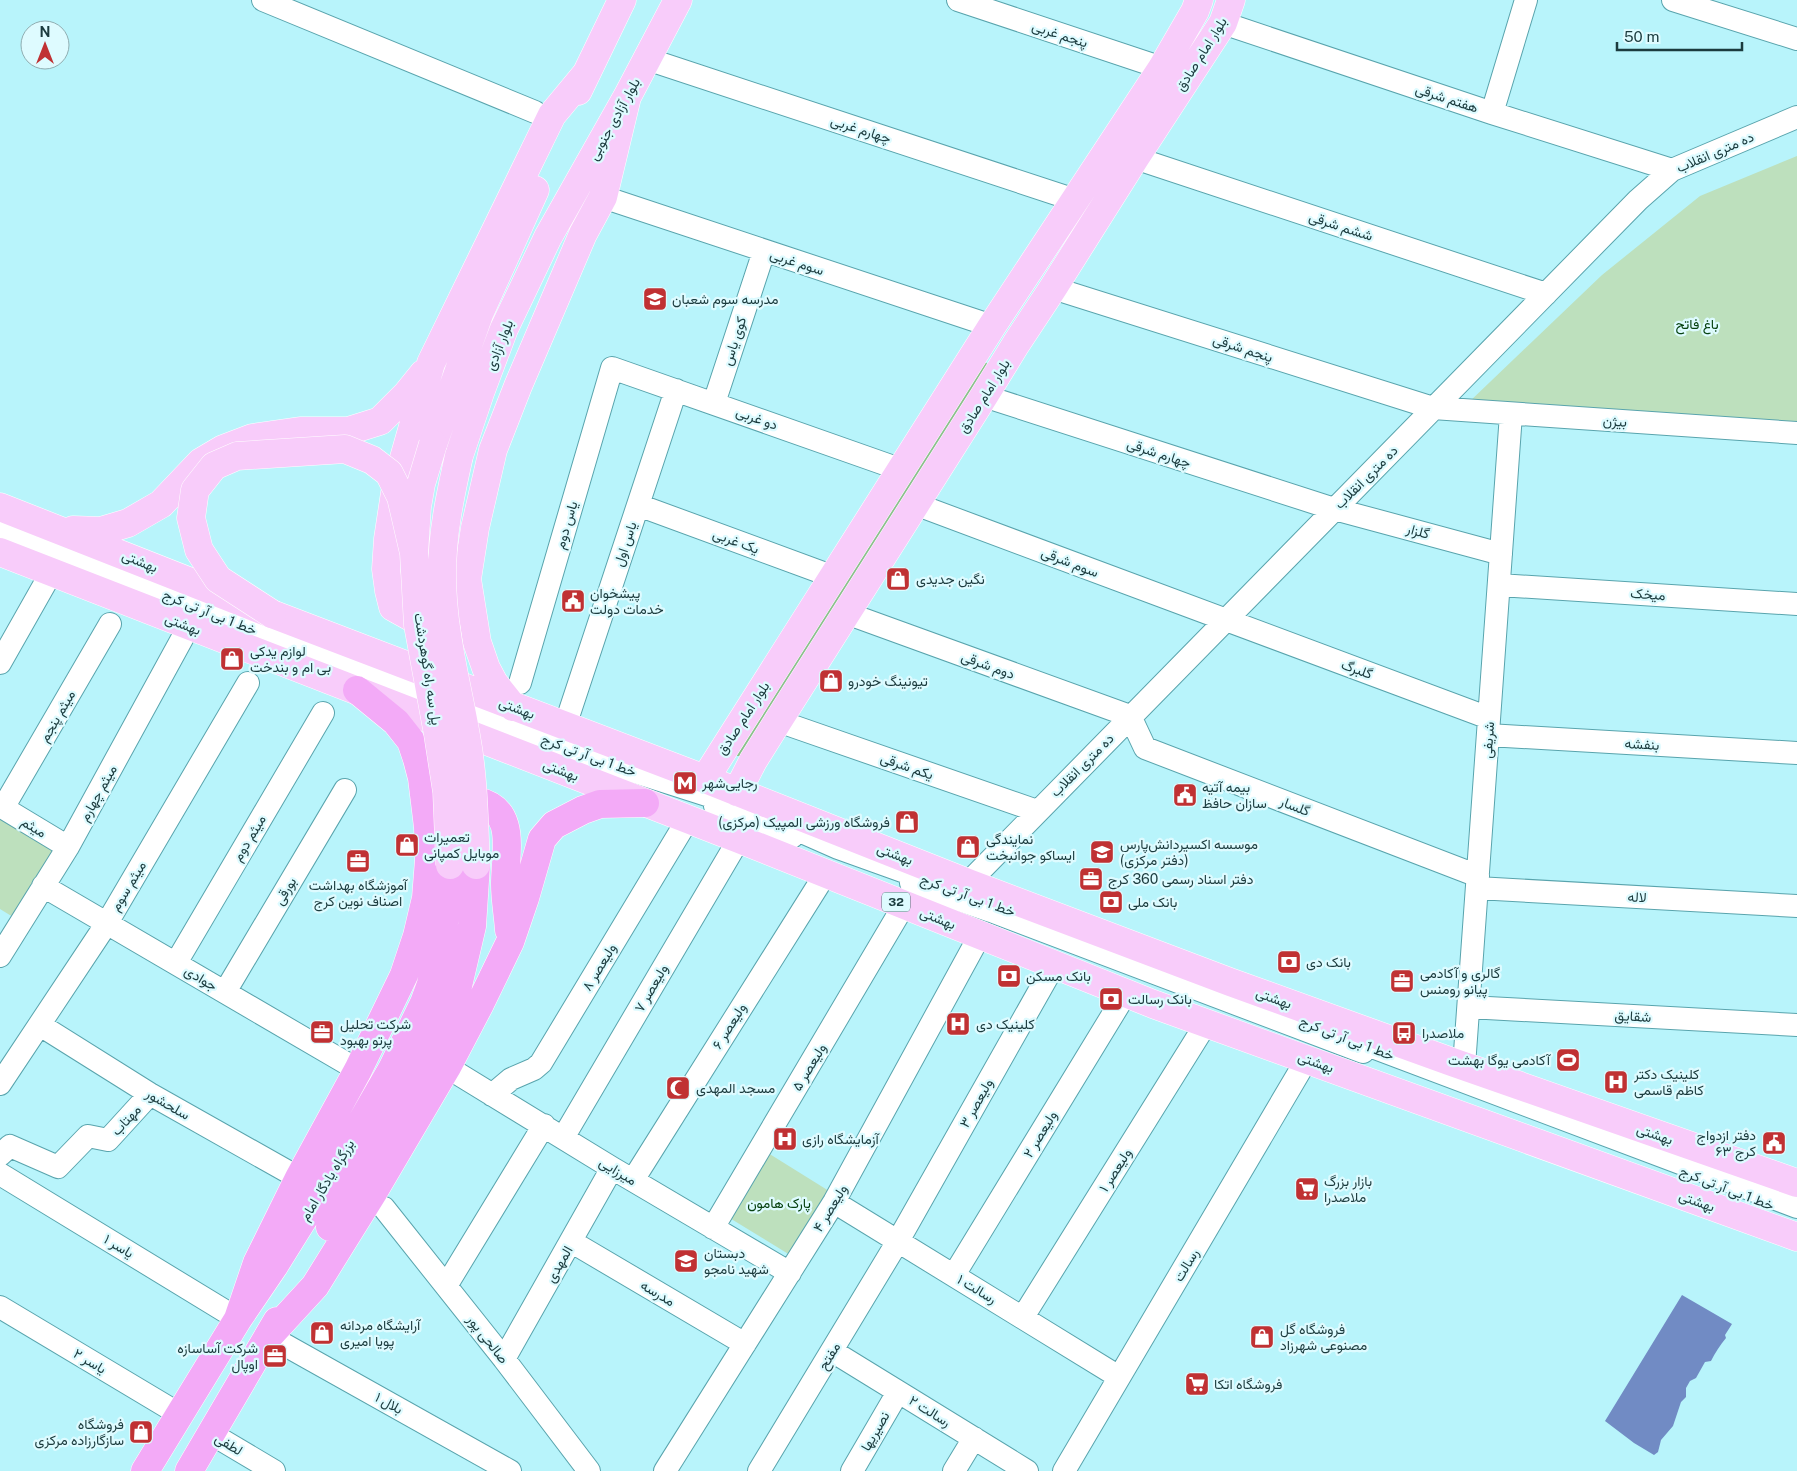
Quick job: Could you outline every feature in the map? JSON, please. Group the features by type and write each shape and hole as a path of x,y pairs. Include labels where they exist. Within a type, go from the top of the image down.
{"highway":[{"path":"238,1319 257,1263 299,1178 358,1070 404,975 417,936 426,898 428,827 422,778 410,741 396,722 357,690"},
{"path":"428,827 435,815 455,801 475,800 485,803 501,815 508,835 505,885 510,942"},
{"path":"269,1336 315,1286 447,1067 510,942 542,839 554,825 583,810 600,804 645,803"},
{"name":"بزرگراه یادگار امام","path":"144,1471 238,1319 274,1266 335,1168 392,1069 432,984 444,923 463,865"},
{"name":"بزرگراه یادگار امام","path":"189,1471 269,1336 416,1077 449,1011 457,990 472,926 463,865"}],"main road":[{"path":"467,578 450,610 428,618 411,617 393,607 386,569 388,539 396,486 431,363 552,116 586,74 622,0"},
{"name":"بلوار آزادی جنوبی","path":"548,237 628,97 678,0"},
{"name":"بلوار امام صادق","path":"705,779 722,749 834,577 992,326 1162,68 1195,11 1199,0"},
{"name":"بلوار امام صادق","path":"737,792 753,761 778,721 1227,12"},
{"name":"بلوار آزادی","path":"433,444 479,314 586,74"},
{"path":"516,695 494,683 486,668 477,642 467,578 475,528 493,450 545,320 583,234 603,197 628,97"},
{"name":"بلوار آزادی","path":"460,456 480,393 504,329 548,237"},
{"path":"992,326 1016,344"},
{"path":"58,530 101,531 128,523 161,504 201,462 223,449 252,438 300,432 348,431 380,421 406,396 431,363"},
{"name":"پل سه راه گوهردشت","path":"433,444 421,484 417,506 414,553 418,625 447,792 463,865"},
{"path":"272,614 218,578 199,550 191,518 195,490 214,466 237,456 345,449 372,460 389,473 401,497 414,553"},
{"name":"پل سه راه گوهردشت","path":"460,456 450,496 444,532 442,577 445,623 466,739 473,793 463,865"},
{"name":"بهشتى","path":"0,507 272,614 516,695 564,726 705,779 968,883 1230,982 1797,1183"},
{"name":"بهشتی","path":"0,552 826,873 1126,993 1797,1237"},
{"path":"722,749 725,758 734,764 743,766 753,761"}],"street":[{"path":"263,0 535,112"},
{"name":"پنجم غربی","path":"958,0 1162,68"},
{"path":"1492,113 1526,0"},
{"path":"1673,0 1736,9 1797,39"},
{"name":"هفتم شرقی","path":"1227,12 1492,113 1672,170"},
{"name":"چهارم غربی","path":"647,59 1075,200"},
{"name":"ده متری انقلاب","path":"968,883 1638,200 1672,170 1797,118"},
{"name":"ششم شرقی","path":"1135,158 1546,294"},
{"name":"سوم غربی","path":"603,197 764,252 992,326"},
{"name":"کوی یاس","path":"714,403 764,252"},
{"name":"پنجم شرقی","path":"1053,288 1433,408"},
{"name":"دو غربی","path":"612,368 902,470"},
{"name":"یاس دوم","path":"516,695 612,368"},
{"name":"یاس اول","path":"564,726 676,390"},
{"name":"چهارم شرقی","path":"984,396 1334,509"},
{"name":"بیژن","path":"1433,408 1797,433"},
{"name":"شریفی","path":"1464,1066 1511,414"},
{"name":"سوم شرقی","path":"915,504 1224,620"},
{"name":"یک غربی","path":"638,505 834,577"},
{"name":"گلزار","path":"1334,509 1501,554"},
{"name":"خط 1 بی آر تی کرج","path":"0,529 367,674 629,770 710,796 881,864 1000,906 1797,1207"},
{"name":"خط 1 بی آر تی کرج","path":"0,540 498,732 624,776 701,800 881,872 991,911 1254,1012 1797,1214"},
{"path":"0,663 52,573"},
{"name":"میخک","path":"1499,585 1797,604"},
{"name":"دوم شرقی","path":"846,613 1130,716"},
{"name":"گلبرگ","path":"1224,620 1489,726"},
{"name":"میثم پنجم","path":"2,807 110,624"},
{"name":"میثم چهارم","path":"0,956 8,924 43,886 68,847 189,626"},
{"name":"میثم سوم","path":"0,1084 106,923 248,683"},
{"name":"میثم دوم","path":"176,963 323,713"},
{"name":"گلسار","path":"1130,716 1145,748 1478,882"},
{"name":"یکم شرقی","path":"778,721 1037,811"},
{"name":"بنفشه","path":"1489,726 1797,753"},
{"name":"بورقی","path":"225,992 345,790"},
{"name":"میثم","path":"2,807 68,847"},
{"name":"ولیعصر ۸","path":"492,1095 511,1079 534,1069 541,1063 688,819"},
{"name":"ولیعصر ۷","path":"563,1138 739,839"},
{"name":"ولیعصر ۶","path":"633,1180 826,873"},
{"name":"لاله","path":"1478,882 1797,906"},
{"name":"جوادی","path":"43,886 358,1070"},
{"name":"ولیعصر ۵","path":"713,1228 904,905"},
{"name":"ولیعصر ۴","path":"665,1471 834,1202 980,935"},
{"name":"ولیعصر ۳","path":"898,1241 1054,965"},
{"name":"ولیعصر ۲","path":"954,1275 1126,993"},
{"name":"شقایق","path":"1469,1007 1797,1025"},
{"name":"ولیعصر ۱","path":"1023,1317 1207,1022"},
{"name":"سلحشور","path":"40,1025 150,1094 299,1178"},
{"name":"رسالت","path":"1064,1471 1307,1059"},
{"name":"میرزایی","path":"447,1067 612,1168 790,1273"},
{"name":"مهتاب","path":"0,1155 10,1146 58,1167 88,1136 108,1140 150,1094"},
{"path":"446,1286 544,1125"},
{"name":"المهدی","path":"504,1359 572,1242 612,1168"},
{"name":"یاسر ۱","path":"0,1174 238,1319"},
{"name":"رسالت ۱","path":"834,1202 1119,1377"},
{"name":"صالحی پور","path":"384,1208 504,1359 589,1471"},
{"name":"مفتح","path":"759,1471 898,1241"},
{"name":"مدرسه","path":"572,1242 745,1344"},
{"name":"یاسر ۲","path":"0,1307 179,1414"},
{"name":"بلال ۱","path":"269,1336 510,1471"},
{"name":"رسالت ۲","path":"832,1352 1027,1471"},
{"name":"نصیریها","path":"852,1471 898,1392"},
{"name":"لطفی","path":"210,1433 274,1471"},
{"path":"954,1471 974,1438"}],"green space":[{"name":"باغ فاتح","path":"1797,156 1797,432 1467,404 1602,275 1700,196"},
{"path":"985,362 988,364 988,367 740,756 735,756"},
{"path":"0,814 57,848 13,917 0,909"},
{"name":"پارک هامون","path":"768,1153 829,1191 790,1255 728,1217"}],"water":[{"path":"1682,1295 1732,1324 1725,1335 1726,1338 1711,1361 1705,1362 1696,1378 1690,1381 1686,1388 1686,1397 1681,1402 1673,1426 1661,1440 1658,1452 1654,1455 1634,1443 1605,1421"}],"place":[{"name":"مدرسه سوم شعبان","path":"655,299"},
{"name":"نگین جدیدی","path":"898,579"},
{"name":"پیشخوان خدمات دولت","path":"573,601"},
{"name":"لوازم یدکی بی ام و بندخت","path":"232,659"},
{"name":"تیونینگ خودرو","path":"831,681"},
{"name":"رجایی‌شهر","path":"685,783"},
{"name":"بیمه آتیه سازان حافظ","path":"1185,795"},
{"name":"فروشگاه ورزشی المپیک (مرکزی)","path":"907,822"},
{"name":"تعمیرات موبایل کمپانی","path":"407,845"},
{"name":"نمایندگی ایساکو جوانبخت","path":"968,847"},
{"name":"موسسه اکسیردانش‌پارس (دفتر مرکزی)","path":"1102,852"},
{"name":"آموزشگاه بهداشت اصناف نوین کرج","path":"358,861"},
{"name":"دفتر اسناد رسمی 360 کرج","path":"1091,879"},
{"name":"بانک ملی","path":"1111,902"},
{"name":"بانک دی","path":"1289,962"},
{"name":"بانک مسکن","path":"1009,976"},
{"name":"گالری و آکادمی پیانو رومنس","path":"1402,981"},
{"name":"بانک رسالت","path":"1111,999"},
{"name":"کلینیک دی","path":"958,1024"},
{"name":"شرکت تحلیل پرتو بهبود","path":"322,1032"},
{"name":"ملاصدرا","path":"1404,1033"},
{"name":"آکادمی یوگا بهشت","path":"1568,1060"},
{"name":"کلینیک دکتر کاظم قاسمی","path":"1616,1082"},
{"name":"مسجد المهدی","path":"678,1088"},
{"name":"آزمایشگاه رازی","path":"785,1139"},
{"name":"دفتر ازدواج ۶۳ کرج","path":"1774,1143"},
{"name":"بازار بزرگ ملاصدرا","path":"1307,1189"},
{"name":"دبستان شهید نامجو","path":"686,1261"},
{"name":"آرایشگاه مردانه پویا امیری","path":"322,1333"},
{"name":"فروشگاه گل مصنوعی شهرزاد","path":"1262,1337"},
{"name":"شرکت آساسازه اوپال","path":"275,1356"},
{"name":"فروشگاه اتکا","path":"1197,1384"},
{"name":"فروشگاه سازگارزاده مرکزی","path":"141,1432"}]}
